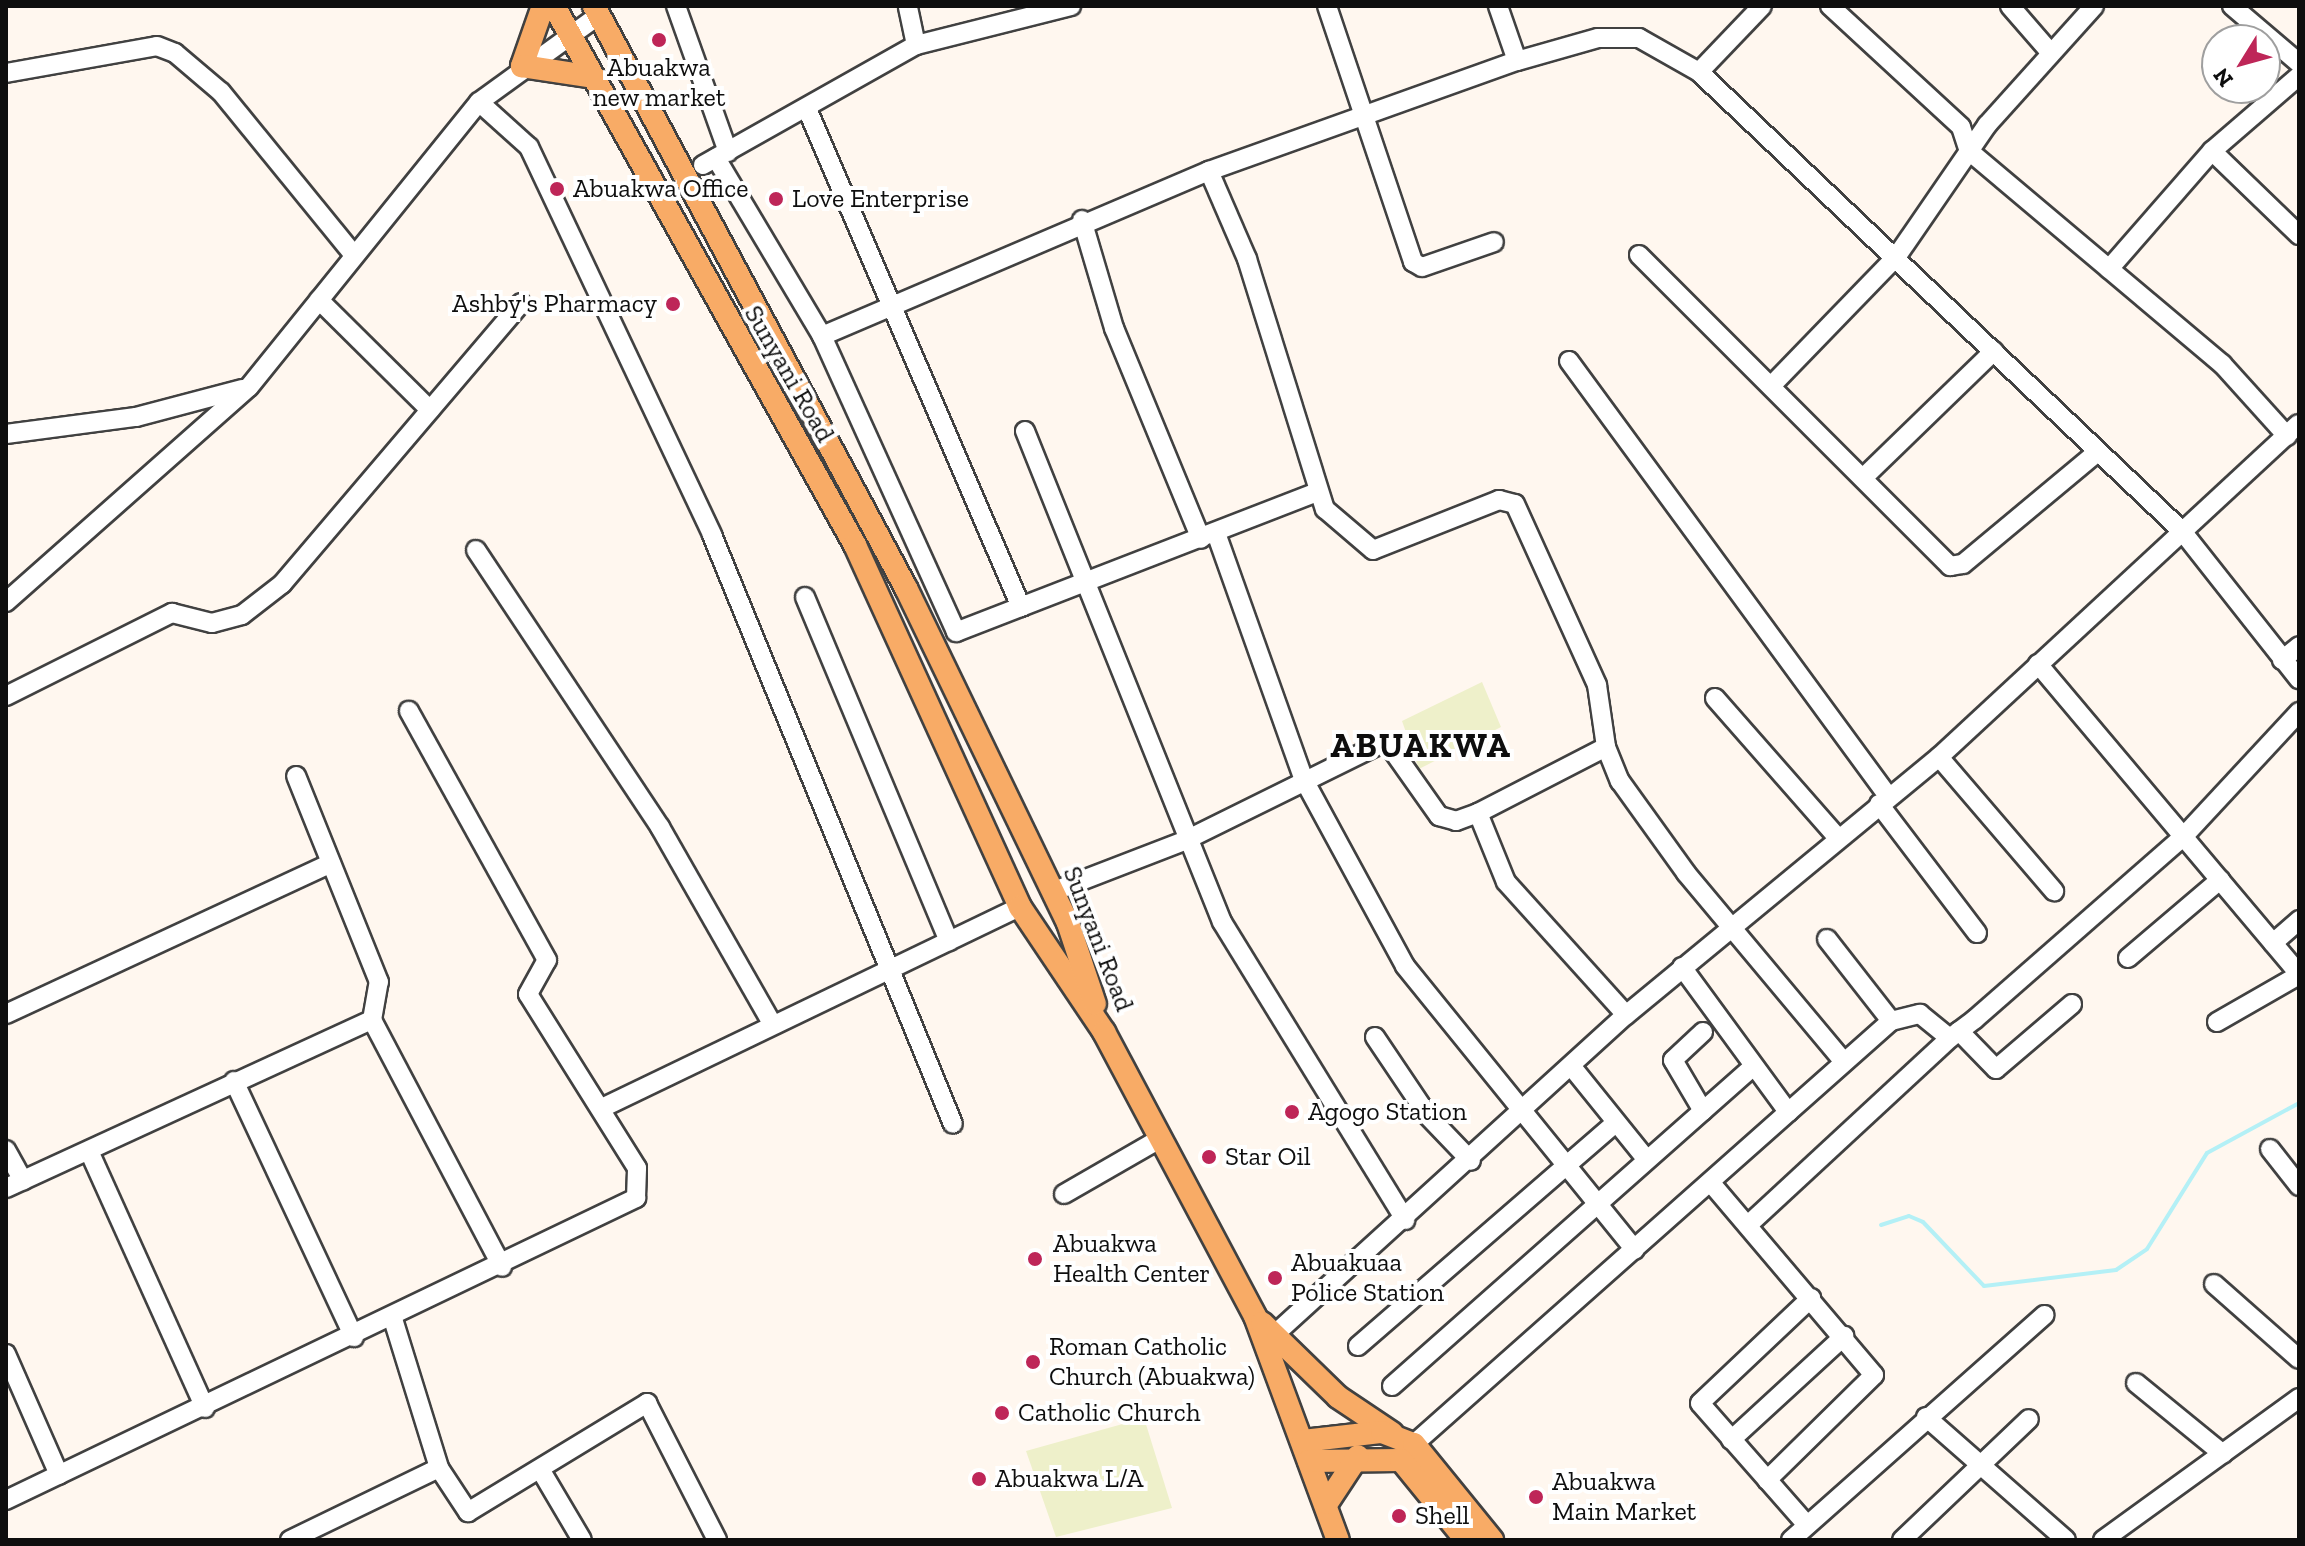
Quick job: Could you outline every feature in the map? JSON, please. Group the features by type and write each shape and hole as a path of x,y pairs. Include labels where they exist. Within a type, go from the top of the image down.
{"main road":[{"path":"543,6 522,66 588,76"},
{"name":"Sunyani Road","path":"554,6 588,76 855,545 1020,907 1104,1032"},
{"name":"Sunyani Road","path":"596,11 906,588 1052,892 1104,1032"},
{"path":"1104,1032 1158,1140 1255,1316 1327,1503 1338,1540"},
{"path":"1255,1316 1338,1397 1414,1444 1492,1540"},
{"path":"1306,1451 1392,1433"},
{"path":"1306,1451 1409,1465 1466,1540"},
{"path":"1327,1503 1358,1456"}],"street":[{"path":"676,6 716,158 822,336 956,632 1315,493"},
{"path":"908,6 916,45"},
{"path":"716,158 808,111 916,45 1071,6"},
{"path":"1327,6 1413,262 1422,267 1494,242"},
{"path":"1498,6 1517,61"},
{"path":"1699,72 1762,6"},
{"path":"1274,1335 1527,1113 1626,1015 1939,757 2293,430 2222,364 1969,151 1961,127 1830,6"},
{"path":"2010,6 2050,52"},
{"path":"1771,386 1897,256 1969,151 2050,52 2094,6"},
{"path":"2232,6 2299,63"},
{"path":"6,602 249,387 353,254 479,102 596,11"},
{"path":"822,336 890,310 1082,220 1209,171 1517,61 1620,36 1658,44 1699,72 1897,256 2096,453 2182,531 2299,679"},
{"path":"6,73 157,46 175,53 221,92 353,254"},
{"path":"2109,269 2212,151 2299,76"},
{"path":"479,102 529,147 712,535 887,971 953,1124"},
{"path":"808,111 890,310 1021,607"},
{"path":"2212,151 2299,235"},
{"path":"1209,171 1275,338 1315,493 1368,550 1499,500 1515,504 1597,685 1606,747 1620,781 1731,927 1844,1062"},
{"path":"1082,220 1114,328 1208,536 1303,778 1405,966 1527,1113 1563,1167 1635,1250"},
{"path":"1639,255 1955,567 2096,453"},
{"path":"319,300 430,410"},
{"path":"6,696 172,613 212,623 242,615 282,584 521,303"},
{"path":"1863,478 1994,351"},
{"path":"1569,361 1977,933"},
{"path":"6,434 136,417 249,387"},
{"path":"1025,431 1184,841 1222,922 1405,1220"},
{"path":"476,550 660,827 772,1023"},
{"path":"805,597 949,941"},
{"path":"2282,660 2299,646"},
{"path":"2038,664 2299,975 2217,1022"},
{"path":"1715,698 1838,838"},
{"path":"6,1500 502,1267 636,1198 637,1168 604,1107 528,994 547,960 409,711"},
{"path":"1748,1225 1954,1035 2183,837 2299,712"},
{"path":"1052,892 1184,841 1303,778 1386,741 1439,816 1456,821 1478,813 1606,747"},
{"path":"1939,757 2054,891"},
{"path":"296,776 379,982 372,1020 502,1267"},
{"path":"1478,813 1506,882 1626,1015"},
{"path":"6,1014 331,863"},
{"path":"2128,958 2220,880"},
{"path":"604,1107 772,1023 1020,907"},
{"path":"2273,943 2299,920"},
{"path":"1827,939 1891,1021"},
{"path":"1682,967 1788,1112"},
{"path":"1414,1444 1891,1021 1920,1014 1954,1035 1996,1069 2072,1004"},
{"path":"6,1150 14,1185 372,1020"},
{"path":"1703,1032 1673,1060 1703,1111"},
{"path":"1375,1037 1428,1116 1471,1161"},
{"path":"1572,1067 1614,1124 1647,1160"},
{"path":"1392,1386 1753,1067"},
{"path":"234,1081 354,1337"},
{"path":"1358,1346 1614,1124"},
{"path":"1064,1194 1158,1140"},
{"path":"2270,1149 2299,1186"},
{"path":"89,1151 205,1408"},
{"path":"1711,1183 1844,1336 1873,1379 1767,1480"},
{"path":"2214,1284 2299,1359"},
{"path":"1807,1525 1700,1401 1811,1298"},
{"path":"1791,1540 2044,1315"},
{"path":"393,1319 439,1468 472,1513 650,1404 717,1540"},
{"path":"1731,1440 1844,1336"},
{"path":"6,1354 59,1475"},
{"path":"2136,1383 2223,1454"},
{"path":"2103,1540 2299,1398"},
{"path":"1926,1417 2066,1540"},
{"path":"1902,1540 2029,1419"},
{"path":"290,1540 439,1468"},
{"path":"540,1469 582,1540"}],"green space":[{"path":"1482,682 1501,727 1419,769 1402,721"},
{"path":"1144,1418 1172,1508 1056,1537 1026,1451"}],"waterway":[{"path":"1881,1225 1909,1216 1923,1222 1984,1286 2116,1270 2147,1249 2207,1153 2299,1103"}],"place":[{"name":"Abuakwa new market","path":"659,40"},
{"name":"Abuakwa Office","path":"557,189"},
{"name":"Love Enterprise","path":"776,199"},
{"name":"Ashby's Pharmacy","path":"673,304"},
{"name":"Agogo Station","path":"1292,1112"},
{"name":"Star Oil","path":"1209,1157"},
{"name":"Abuakwa Health Center","path":"1035,1259"},
{"name":"Abuakuaa Police Station","path":"1275,1278"},
{"name":"Roman Catholic Church (Abuakwa)","path":"1033,1362"},
{"name":"Catholic Church","path":"1002,1413"},
{"name":"Abuakwa L/A","path":"979,1479"},
{"name":"Abuakwa Main Market","path":"1536,1497"},
{"name":"Shell","path":"1399,1516"}],"district":[{"name":"ABUAKWA","path":"1421,746"}]}
